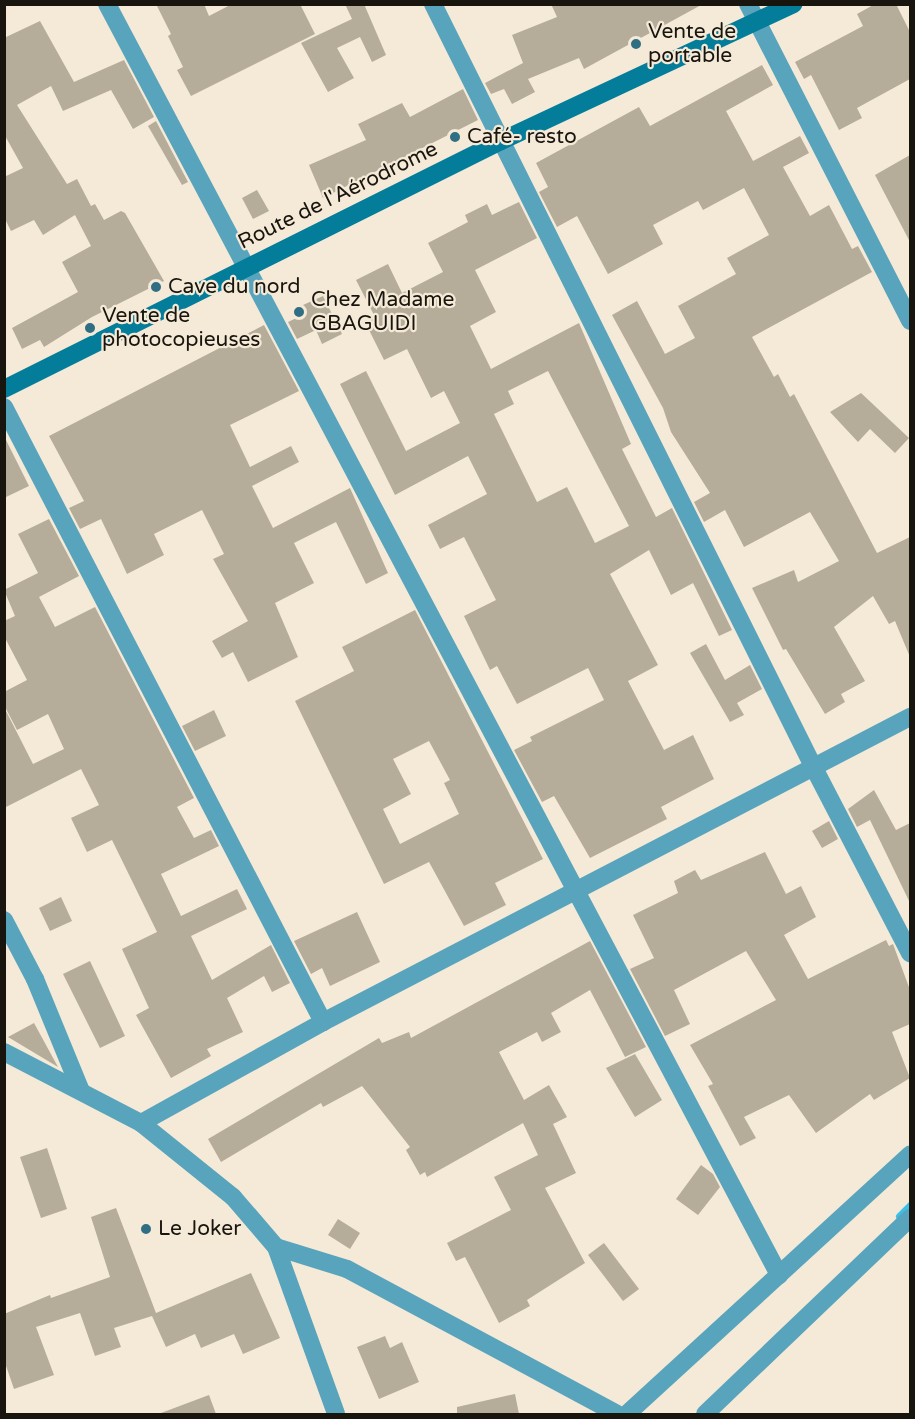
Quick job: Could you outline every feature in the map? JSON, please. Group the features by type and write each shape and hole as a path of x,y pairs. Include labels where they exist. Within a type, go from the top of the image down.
{"street":[{"path":"107,4 779,1275"},
{"path":"433,4 813,766 910,953"},
{"path":"748,4 910,321"},
{"name":"Route de l'Aérodrome","path":"4,389 246,266 501,141 757,23 793,4"},
{"path":"4,407 323,1022"},
{"path":"141,1123 323,1022 910,717"},
{"path":"4,920 35,980 81,1091"},
{"path":"4,1052 141,1123 233,1197 276,1247 336,1414"},
{"path":"627,1414 910,1155"},
{"path":"705,1414 910,1218"},
{"path":"276,1247 347,1269 617,1414"}],"building":[{"path":"156,4 204,4 209,16 232,4 300,4 315,34 191,96 177,70 183,67 168,36 171,34"},
{"path":"345,4 364,4 386,55 372,62 360,37 337,48 354,78 328,92 301,43 352,19"},
{"path":"551,4 703,4 584,69 579,58 528,79 535,92 512,104 504,89 491,94 485,83 523,63 512,35 557,17"},
{"path":"875,4 896,4 910,32 910,79 857,108 862,118 839,130 811,75 804,79 795,62 863,26 857,14"},
{"path":"40,21 74,82 124,60 154,117 133,129 111,90 63,111 51,86 17,105 67,184 77,179 91,206 95,204 104,220 121,211 125,213 164,281 92,317 44,347 40,340 22,349 12,328 78,292 62,262 91,246 75,215 43,235 34,220 11,231 4,217 4,177 23,168 4,134 4,38"},
{"path":"762,65 773,85 726,111 753,161 800,136 809,153 783,167 810,216 829,205 852,249 858,246 872,272 752,337 774,377 778,374 790,397 794,394 877,553 910,537 910,657 895,621 889,624 873,596 834,627 865,681 841,694 845,702 825,714 786,649 783,650 752,588 794,570 798,582 839,561 810,512 744,547 725,510 704,522 694,502 710,493 671,432 663,408 612,315 637,301 665,354 695,338 678,306 736,274 727,258 769,235 744,188 703,210 698,201 653,225 663,244 608,274 577,216 557,227 539,192 548,187 536,163 639,107 650,126"},
{"path":"463,89 478,120 323,198 309,165 366,140 358,124 402,103 410,117"},
{"path":"156,121 188,182 182,185 148,126"},
{"path":"910,155 910,242 875,175"},
{"path":"257,190 269,211 253,219 242,198"},
{"path":"519,202 537,238 475,270 496,312 470,326 491,369 579,323 631,444 622,449 656,517 672,508 732,630 719,636 693,583 671,595 649,550 610,574 658,665 628,681 664,750 693,735 714,779 661,807 667,819 590,858 554,796 542,802 514,750 532,741 530,737 604,700 588,668 517,704 497,666 490,670 464,616 496,600 464,537 440,549 428,525 487,494 468,456 395,495 340,384 366,371 406,451 460,423 444,391 431,398 407,349 384,360 365,322 375,317 356,280 388,264 402,293 443,272 428,243 468,222 465,215 487,204 492,215","holes":["548,371 629,526 595,543 567,487 537,502 494,414 514,404 508,391"]},
{"path":"323,296 342,334 322,344 316,330 297,339 288,322 307,313 303,305"},
{"path":"264,325 299,391 230,425 250,467 291,446 299,462 252,486 273,528 350,488 388,573 366,584 336,522 294,543 314,583 275,603 298,657 248,682 233,652 222,658 212,641 248,621 213,559 224,554 202,510 154,534 164,555 127,574 101,519 80,529 69,508 84,501 49,436"},
{"path":"861,393 909,438 895,453 870,429 858,442 830,412"},
{"path":"4,436 29,486 4,498"},
{"path":"49,519 79,576 39,597 55,627 95,607 194,798 177,807 194,838 211,830 219,846 161,874 181,916 237,889 247,909 191,936 212,980 271,945 290,983 272,992 264,976 227,998 243,1032 207,1049 211,1056 171,1078 136,1015 149,1008 122,949 157,932 112,840 87,852 71,818 99,805 81,769 4,808 4,707 33,764 64,749 48,714 17,730 4,705 4,692 27,680 4,636 4,621 15,616 4,590 38,573 18,534"},
{"path":"415,610 543,859 495,883 506,905 464,926 429,862 384,884 295,701 354,671 342,647","holes":["429,741 450,780 444,783 459,814 400,844 383,809 411,794 393,759"]},
{"path":"706,644 725,680 750,665 762,689 737,703 744,715 730,722 690,653"},
{"path":"214,710 226,736 195,751 182,726"},
{"path":"874,790 896,830 910,823 910,903 870,820 857,827 848,809"},
{"path":"829,821 838,839 822,848 812,831"},
{"path":"765,852 786,894 801,886 816,917 784,935 808,979 886,940 889,946 893,944 910,990 910,1024 892,1032 910,1078 874,1100 870,1094 816,1133 789,1095 744,1117 756,1138 740,1146 708,1086 713,1084 690,1045 776,1000 746,951 674,990 690,1024 665,1036 630,969 654,958 633,915 678,893 674,881 695,870 701,880"},
{"path":"61,897 72,921 50,931 39,908"},
{"path":"357,912 380,962 330,986 322,968 311,974 294,941"},
{"path":"590,941 646,1047 625,1057 590,990 551,1013 561,1032 542,1042 537,1032 499,1052 524,1100 549,1085 567,1117 553,1124 576,1173 545,1188 585,1263 527,1300 530,1306 499,1323 465,1257 456,1261 447,1243 511,1210 494,1177 538,1155 523,1123 427,1177 425,1172 420,1175 406,1150 410,1147 362,1086 323,1107 321,1103 221,1162 208,1139 379,1038 382,1043 409,1032 411,1038"},
{"path":"90,961 125,1036 100,1048 63,974"},
{"path":"34,1023 58,1067 8,1037"},
{"path":"635,1054 662,1100 635,1117 606,1068"},
{"path":"47,1148 67,1209 41,1218 20,1157"},
{"path":"701,1165 713,1174 720,1187 698,1215 676,1199"},
{"path":"116,1208 156,1313 251,1273 280,1338 243,1354 234,1334 201,1348 195,1334 166,1347 152,1316 114,1328 121,1347 95,1356 80,1313 36,1327 54,1375 14,1389 4,1360 4,1314 50,1295 51,1298 110,1277 91,1217"},
{"path":"338,1219 360,1233 350,1249 328,1235"},
{"path":"604,1243 639,1289 623,1301 588,1255"},
{"path":"385,1336 390,1348 402,1342 419,1382 379,1399 357,1347"},
{"path":"515,1394 519,1414 457,1414 457,1407"},
{"path":"209,1395 216,1414 161,1413"}],"waterway":[{"path":"899,1216 910,1205"}],"place":[{"name":"Vente de portable","path":"636,44"},
{"name":"Café- resto","path":"455,137"},
{"name":"Cave du nord","path":"156,287"},
{"name":"Chez Madame GBAGUIDI","path":"299,312"},
{"name":"Vente de photocopieuses","path":"90,328"},
{"name":"Le Joker","path":"146,1229"}]}
